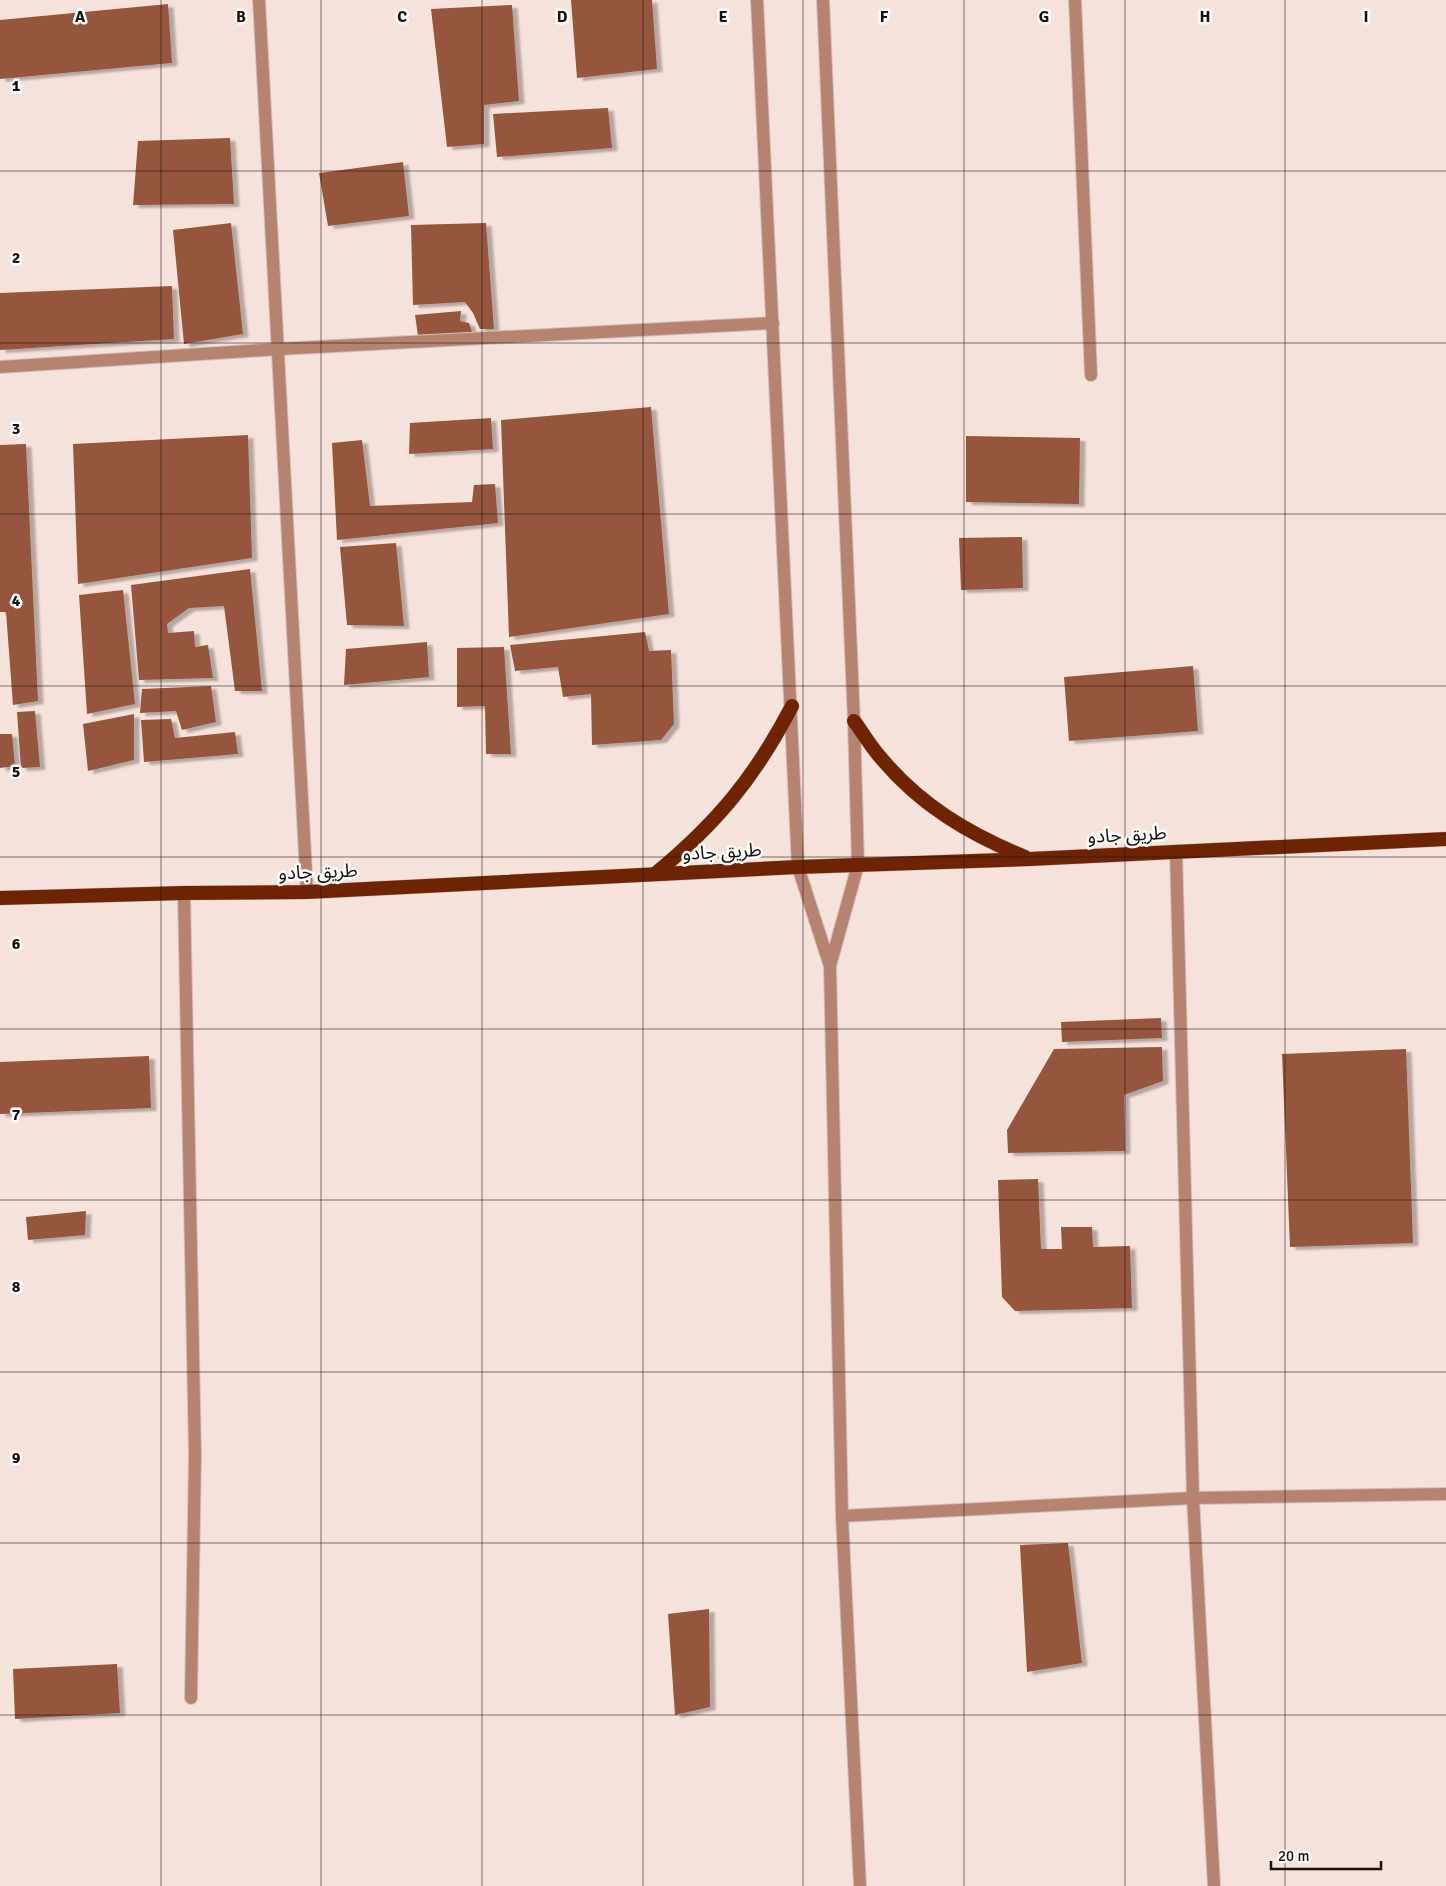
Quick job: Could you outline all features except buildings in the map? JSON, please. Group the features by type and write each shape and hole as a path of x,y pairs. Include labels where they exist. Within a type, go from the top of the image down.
{"highway":[{"path":"655,874 690,844 734,798 756,769 792,706"},
{"path":"854,721 881,758 912,791 948,819 988,842 1030,859"},
{"name":"طريق جادو","path":"0,898 307,892 798,866 1030,859 1446,840"}],"street":[{"path":"259,0 307,892"},
{"path":"757,0 792,706 798,866 830,966 842,1516 860,1886"},
{"path":"823,0 854,721 858,865 830,966"},
{"path":"1075,0 1091,375"},
{"path":"0,367 279,349 773,323"},
{"path":"1176,851 1194,1498 1214,1886"},
{"path":"184,893 195,1455 191,1698"},
{"path":"842,1516 1194,1498 1446,1494"}]}
